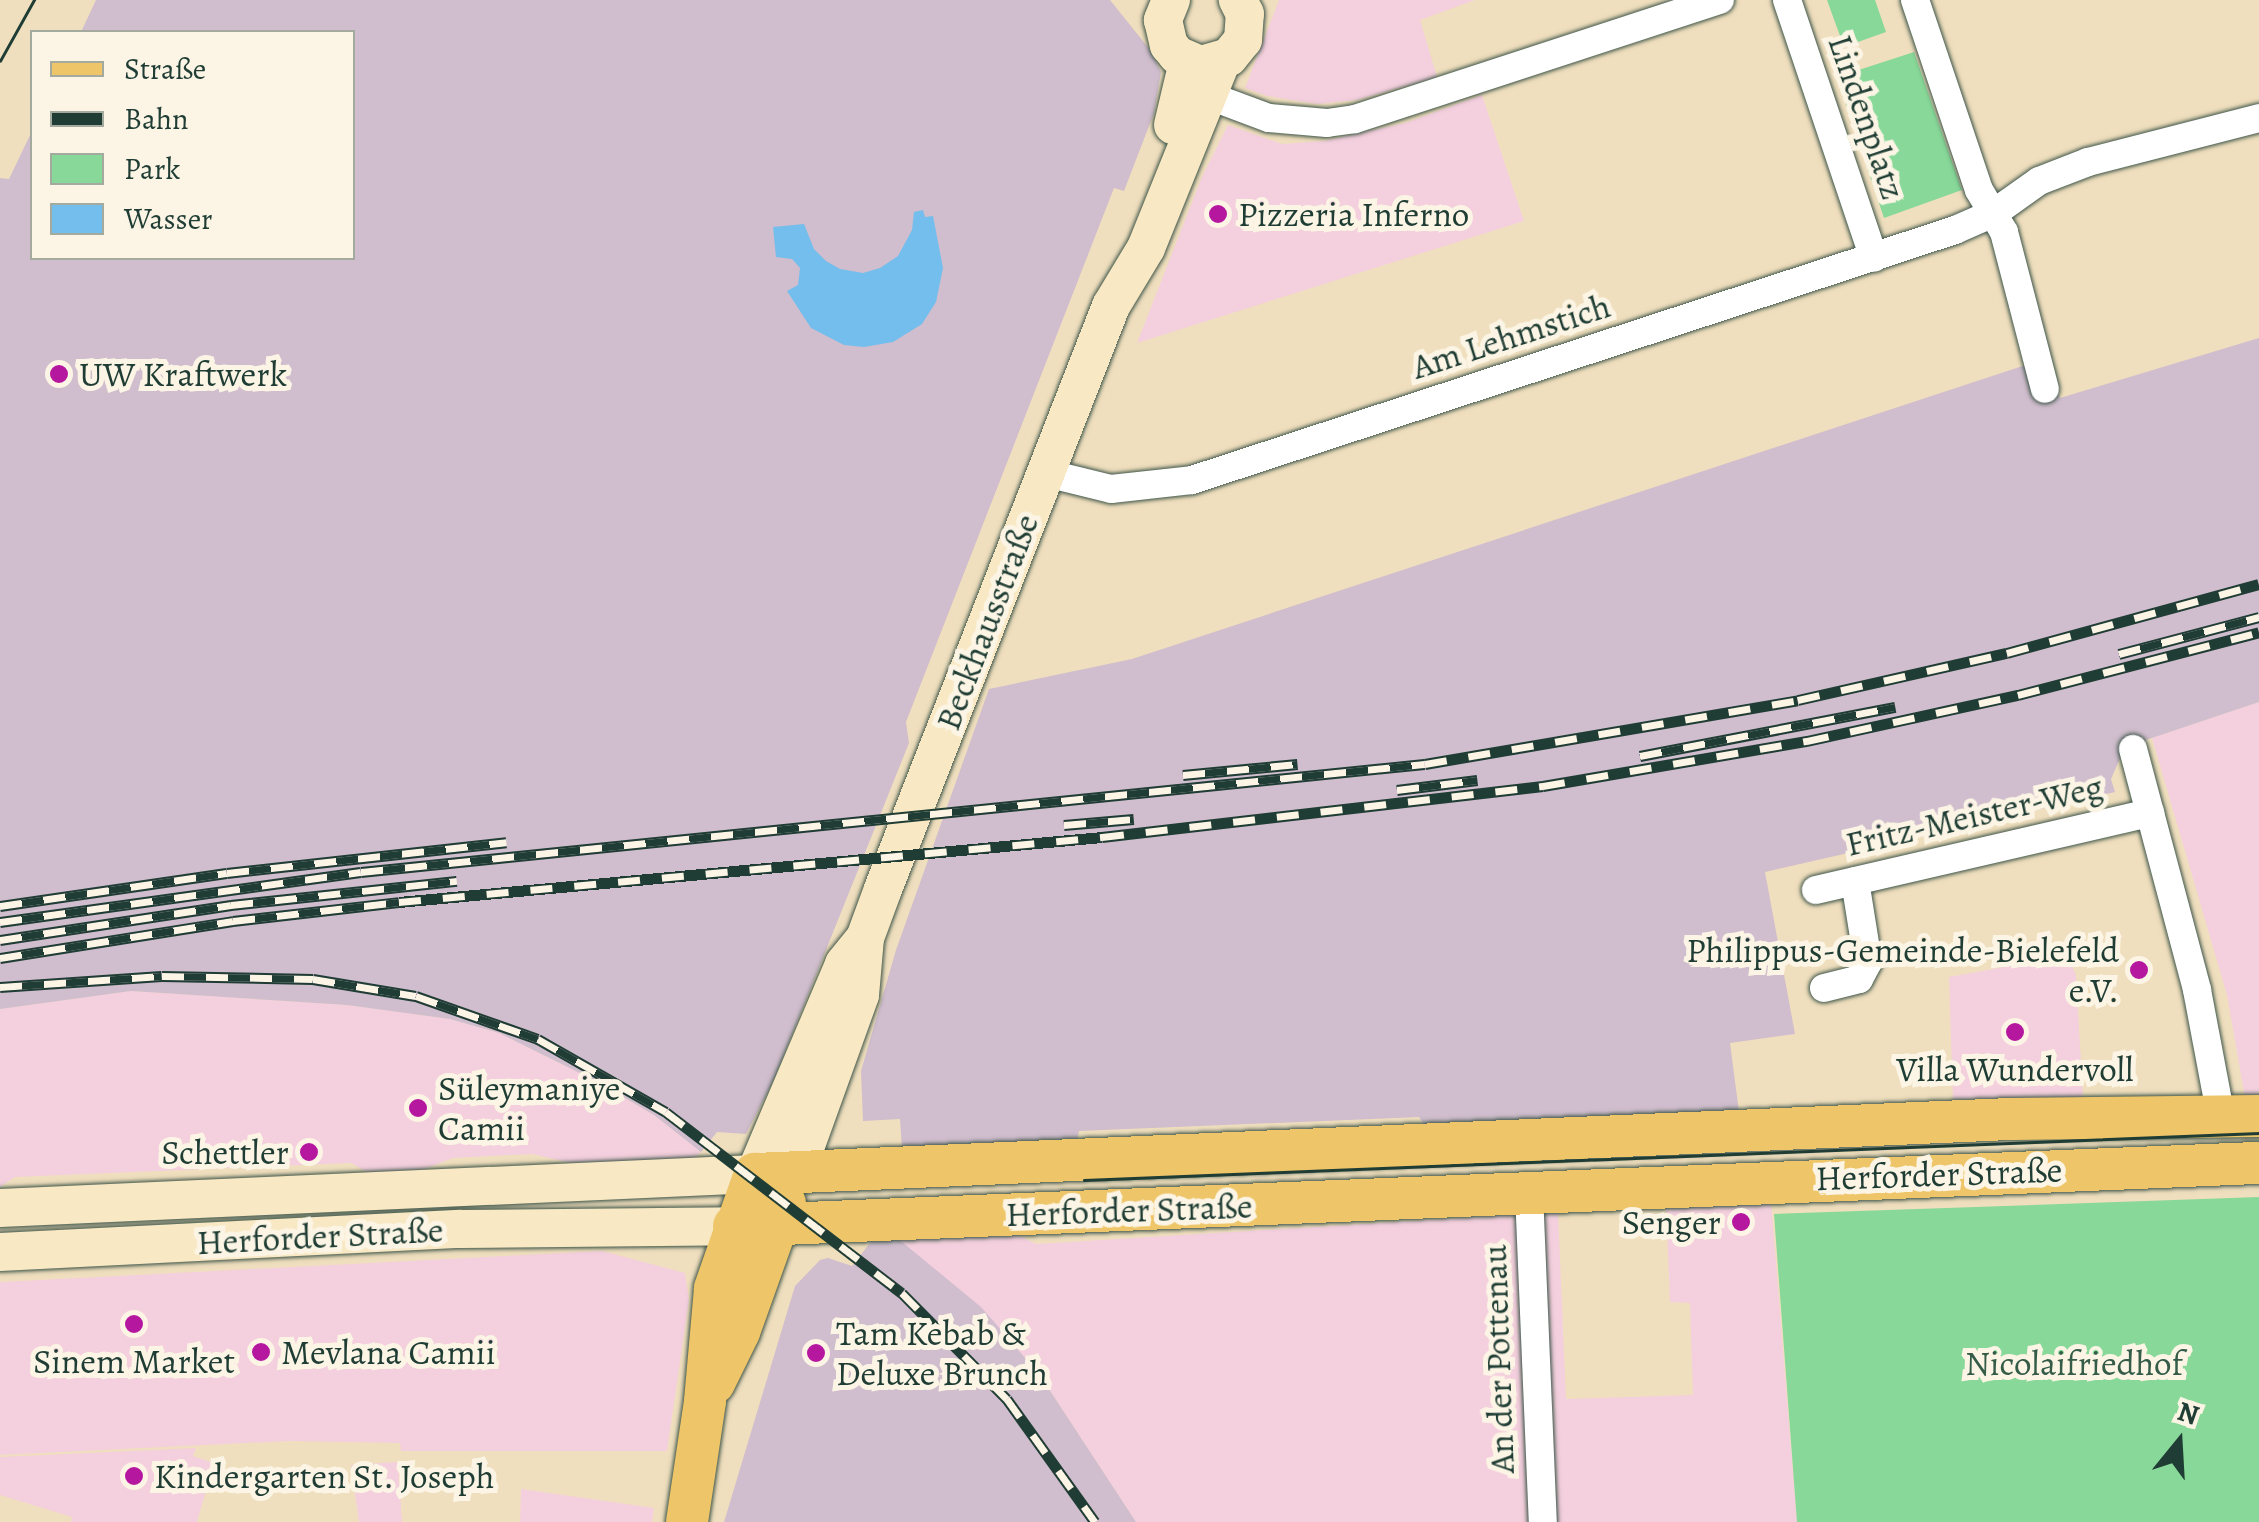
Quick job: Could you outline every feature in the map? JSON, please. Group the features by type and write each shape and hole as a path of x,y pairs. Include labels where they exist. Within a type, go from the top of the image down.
{"main road":[{"name":"Herforder Straße","path":"776,1173 1599,1135 2012,1119 2240,1116"},
{"name":"Herforder Straße","path":"734,1226 2259,1163"},
{"path":"687,1522 705,1401 710,1316 734,1226 776,1173"},
{"name":"Beckhausstraße","path":"705,1401 739,1332 777,1226 776,1173"}],"street":[{"path":"1166,2 1164,32 1177,55 1269,118 1296,122 1355,118 1720,0"},
{"name":"Lindenplatz","path":"1788,0 1874,258"},
{"path":"1916,0 1979,190 2004,232 2045,389"},
{"name":"Beckhausstraße","path":"776,1173 844,964 865,938 1112,306 1146,248 1205,73 1243,40 1246,27 1242,2"},
{"name":"Am Lehmstich","path":"1046,473 1111,489 1192,480 1874,258 1994,213 2039,181 2088,162 2259,118"},
{"path":"2133,749 2198,990 2240,1116"},
{"name":"Fritz-Meister-Weg","path":"1816,890 2150,812"},
{"path":"1824,988 1858,978 1866,970 1868,952 1855,881"},
{"name":"Herforder Straße","path":"0,1208 776,1173"},
{"name":"An der Pottenau","path":"1529,1193 1543,1522"},
{"path":"118,1247 124,1224 154,1217 170,1203"},
{"name":"Herforder Straße","path":"0,1252 547,1226 734,1226"}],"shaded area":[{"path":"96,0 1110,0 1151,51 1161,72 1154,113 1124,191 1114,188 906,722 909,743 773,1082 746,1134 717,1132 701,1152 654,1115 596,1081 499,1033 450,1019 347,1005 131,991 0,1009 0,178 9,179 30,135 30,260 355,260 355,30 82,30"},
{"path":"1279,0 1475,0 1420,20 1437,77 1357,100 1317,104 1267,96 1245,88"},
{"path":"1482,95 1524,221 1137,343 1202,177 1228,125 1282,144 1324,141 1405,123"},
{"path":"2259,338 2259,702 2125,747 2111,779 2115,792 1765,872 1795,1034 1730,1043 1739,1112 1425,1126 1419,1117 1079,1131 1077,1142 902,1149 900,1119 863,1121 861,1071 896,950 989,689 1132,659 2047,358 2060,398"},
{"path":"2259,702 2259,1097 2245,1098 2227,995 2152,738"},
{"name":"Villa Wundervoll","path":"2058,957 2070,962 2076,975 2083,1098 1953,1100 1949,977"},
{"path":"131,991 347,1005 450,1019 499,1033 596,1081 654,1115 701,1152 693,1159 571,1163 532,1154 453,1158 422,1170 367,1172 351,1163 15,1177 0,1187 0,1009"},
{"path":"1771,1201 1797,1522 1136,1522 1041,1377 1010,1340 896,1237 1010,1231 1036,1244 1558,1212 1566,1399 1693,1395 1690,1303 1670,1302 1666,1205"},
{"path":"896,1237 981,1307 1010,1340 1041,1377 1136,1522 724,1522 795,1286 820,1260 828,1258 852,1266 873,1239"},
{"path":"602,1251 685,1273 689,1300 667,1451 401,1451 400,1443 289,1441 0,1455 0,1282"},
{"path":"196,1448 193,1456 214,1463 197,1522 71,1522 72,1517 0,1495 0,1457"},
{"path":"398,1462 402,1522 359,1522 351,1465"},
{"path":"521,1489 654,1508 652,1522 520,1522"}],"green space":[{"path":"1827,0 1875,0 1886,32 1844,47"},
{"path":"1914,52 1962,190 1884,218 1837,77"},
{"name":"Nicolaifriedhof","path":"2259,1197 2259,1522 1797,1522 1774,1214"}],"water":[{"path":"923,210 925,217 933,216 943,268 936,302 922,324 893,342 864,347 844,345 811,328 787,291 798,285 800,268 792,259 776,257 773,227 804,224 814,249 826,261 840,269 863,273 898,256 912,230 914,212"}],"tram line":[{"path":"0,61 34,0"},
{"path":"1084,1180 2259,1133"}],"railway":[{"path":"0,922 361,872 1425,764 1798,700 2007,653 2259,584"},
{"path":"2119,654 2259,617"},
{"path":"0,958 233,921 399,902 1102,837 1543,786 1807,741 2018,695 2259,632"},
{"path":"1640,756 1895,707"},
{"path":"1183,775 1297,764"},
{"path":"1397,790 1477,780"},
{"path":"1064,825 1134,819"},
{"path":"0,906 227,873 506,842"},
{"path":"0,940 231,905 457,881"},
{"path":"0,987 162,976 313,979 416,996 538,1039 666,1112 902,1293 1007,1399 1095,1522"}],"place":[{"name":"Pizzeria Inferno","path":"1218,214"},
{"name":"UW Kraftwerk","path":"59,374"},
{"name":"Philippus-Gemeinde-Bielefeld e.V.","path":"2139,970"},
{"name":"Villa Wundervoll","path":"2015,1032"},
{"name":"Süleymaniye Camii","path":"418,1108"},
{"name":"Schettler","path":"309,1152"},
{"name":"Senger","path":"1741,1222"},
{"name":"Sinem Market","path":"134,1324"},
{"name":"Mevlana Camii","path":"261,1352"},
{"name":"Tam Kebab & Deluxe Brunch","path":"816,1353"},
{"name":"Kindergarten St. Joseph","path":"134,1476"}]}
